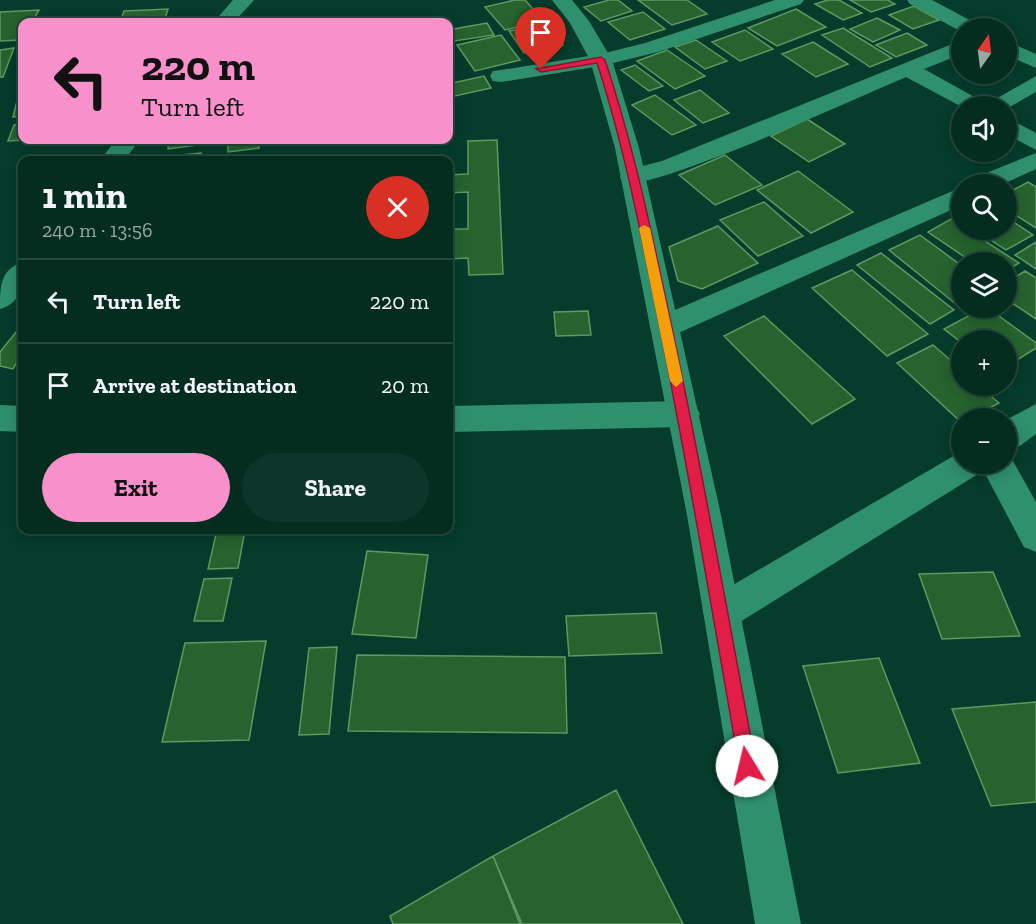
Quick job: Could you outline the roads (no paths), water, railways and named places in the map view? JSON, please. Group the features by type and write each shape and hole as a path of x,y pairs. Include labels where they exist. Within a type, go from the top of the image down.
{"street":[{"path":"228,18 244,0"},
{"path":"562,0 579,21 601,60 624,137 684,414 722,612 751,788 778,924"},
{"path":"501,76 601,60 651,48 766,4 794,0"},
{"path":"917,0 951,18"},
{"path":"632,177 671,166 951,51"},
{"path":"1017,52 1036,62"},
{"path":"910,69 959,96"},
{"path":"1013,96 1036,83"},
{"path":"1017,131 1036,143"},
{"path":"115,156 126,144"},
{"path":"1005,174 1036,160"},
{"path":"664,327 951,200"},
{"path":"0,299 18,277"},
{"path":"453,419 684,414"},
{"path":"1017,430 1036,417"},
{"path":"0,418 18,419"},
{"path":"722,612 951,473"},
{"path":"1002,474 1036,536"}]}
